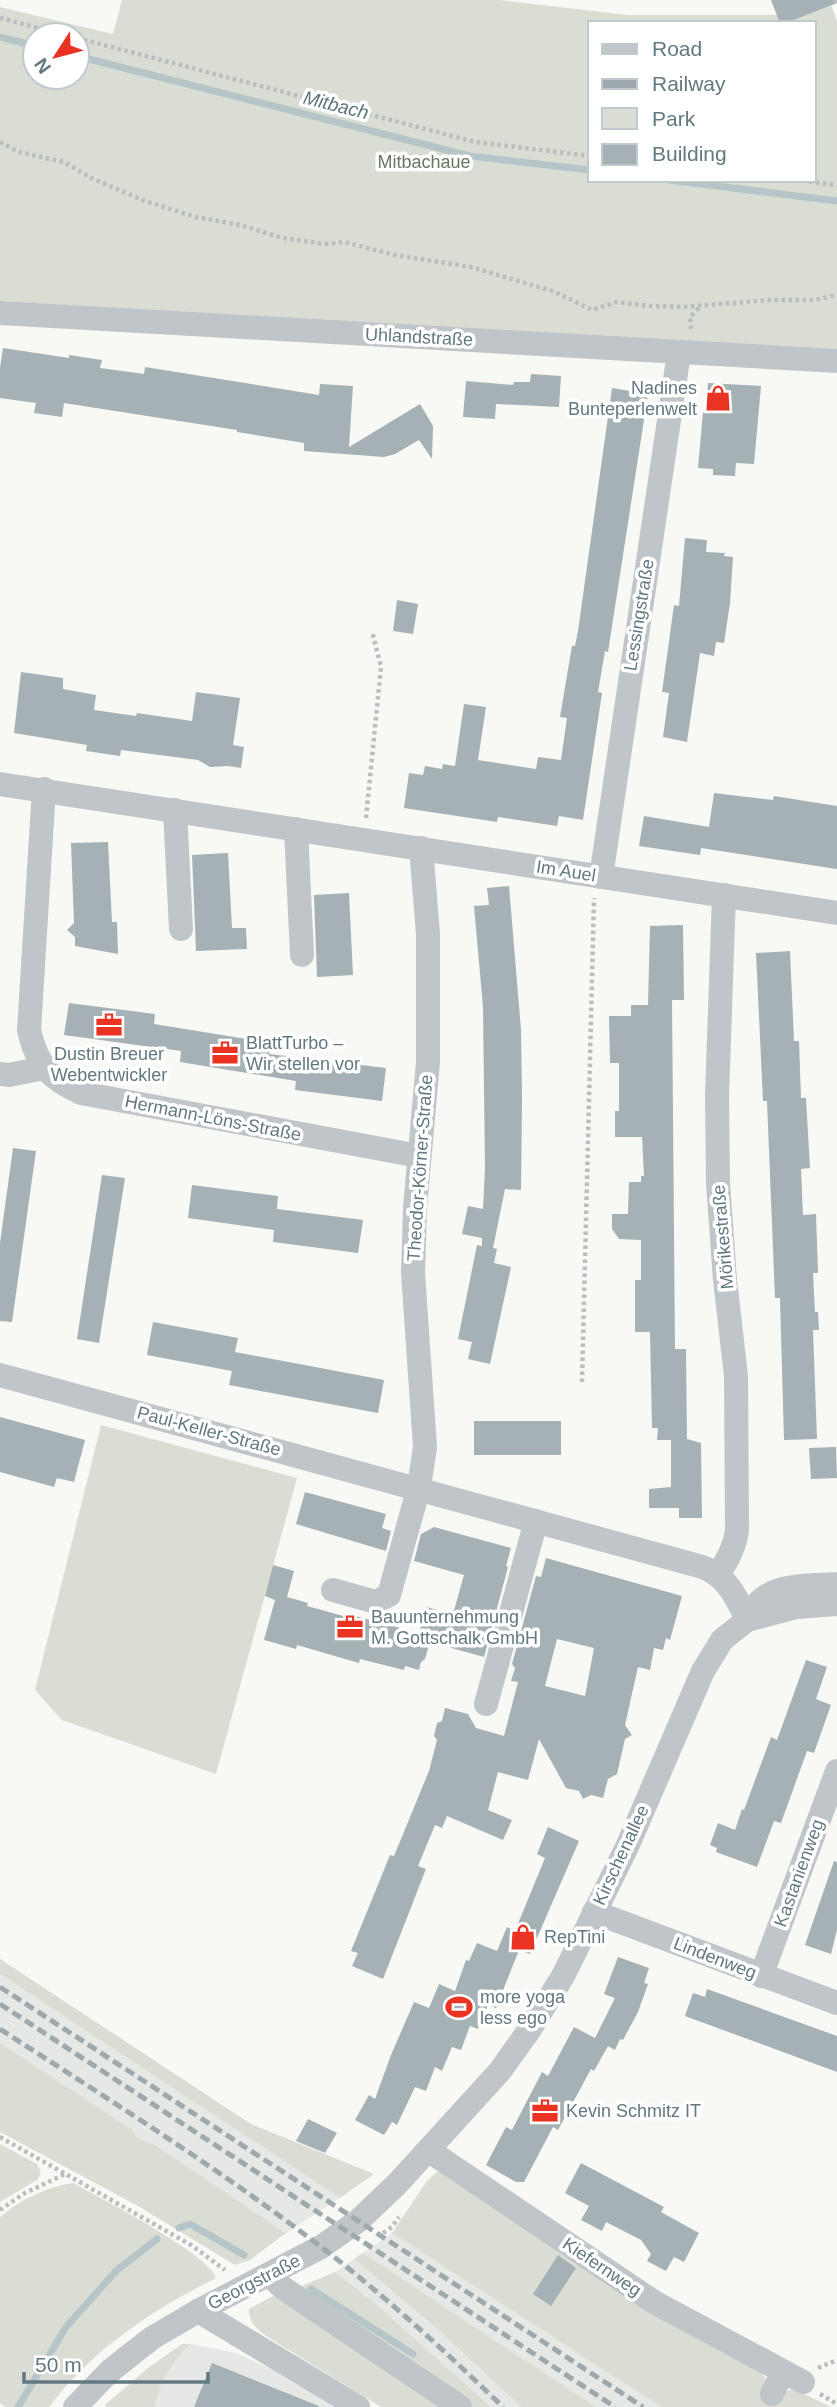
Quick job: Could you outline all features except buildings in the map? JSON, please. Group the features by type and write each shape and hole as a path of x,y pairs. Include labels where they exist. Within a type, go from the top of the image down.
{"street":[{"name":"Uhlandstraße","path":"0,313 837,361"},
{"name":"Lessingstraße","path":"600,877 679,353"},
{"name":"Im Auel","path":"0,784 837,913"},
{"path":"0,1074 9,1075 44,1068 32,1043 28,1014 44,789"},
{"path":"175,810 181,929"},
{"path":"296,829 302,955"},
{"name":"Theodor-Körner-Straße","path":"419,1487 425,1447 413,1273 419,1156 428,1062 429,1001 428,934 421,848"},
{"name":"Mörikestraße","path":"719,1574 736,1542 737,1517 736,1376 718,1183 717,1096 724,895"},
{"name":"Hermann-Löns-Straße","path":"44,1068 61,1084 81,1093 419,1156"},
{"name":"Paul-Keller-Straße","path":"0,1375 419,1487 699,1566 719,1574"},
{"path":"333,1590 376,1602 389,1595 419,1487"},
{"path":"486,1703 536,1521"},
{"path":"719,1574 734,1594 747,1620"},
{"name":"Kirschenallee","path":"747,1620 758,1602 769,1594 802,1586 837,1584"},
{"name":"Kirschenallee","path":"428,2150 515,2052 556,1989 627,1847 709,1660 730,1632 747,1620 797,1607 837,1604"},
{"name":"Kastanienweg","path":"761,1976 837,1771"},
{"name":"Lindenweg","path":"594,1912 837,2003"},
{"name":"Georgstraße","path":"75,2407 130,2354 198,2311 321,2246 358,2221 380,2202 428,2150"},
{"name":"Kiefernweg","path":"428,2150 654,2302 786,2383"},
{"path":"269,2275 282,2288 460,2407"},
{"path":"198,2311 358,2407"}],"path":[{"path":"835,0 837,5"},
{"path":"0,18 21,23"},
{"path":"91,42 475,142 588,156"},
{"path":"0,142 19,152 64,162 90,178 145,201 196,217 240,225 283,238 324,244 344,242 386,253 471,267 555,292 592,310 617,302 683,307 770,300 814,300 837,295"},
{"path":"812,182 837,185"},
{"path":"365,839 381,667 372,631"},
{"path":"582,1382 594,900 600,877"},
{"path":"0,2137 191,2245 229,2275"},
{"path":"0,2210 23,2194 67,2173"}],"shaded area":[{"path":"0,1974 340,2198 286,2233 155,2145 137,2138 133,2130 0,2043"},
{"path":"392,2233 661,2407 596,2407 363,2253"},
{"path":"354,2259 441,2332 521,2407 491,2407 375,2303 335,2272"},
{"path":"191,2344 236,2353 275,2371 335,2407 155,2407 159,2387 173,2361"}],"green space":[{"name":"Mitbachaue","path":"122,0 500,0 627,15 777,15 779,21 588,21 588,182 816,182 816,21 791,21 831,5 837,21 837,353 0,301 0,7 59,21 21,21 21,91 91,91 91,29 113,34"},
{"path":"101,1425 297,1478 216,1774 62,1720 35,1690"},
{"path":"0,1959 251,2124 374,2174 340,2198 0,1974"},
{"path":"0,2043 133,2130 137,2138 155,2145 286,2233 250,2260 235,2265 138,2206 0,2132"},
{"path":"0,2144 37,2164 41,2173 37,2180 0,2202"},
{"path":"438,2171 762,2373 767,2382 780,2393 794,2389 831,2407 661,2407 392,2233 427,2181"},
{"path":"73,2183 175,2242 210,2268 216,2278 169,2303 104,2349 66,2386 49,2407 5,2407 0,2403 0,2217 34,2195"},
{"path":"363,2253 596,2407 521,2407 441,2332 354,2259"},
{"path":"335,2272 375,2303 491,2407 471,2407 299,2287"},
{"path":"273,2296 447,2407 381,2407 271,2339 253,2323 249,2309"},
{"path":"182,2344 191,2344 167,2372 155,2407 105,2405 148,2368"}],"waterway":[{"name":"Mitbach","path":"0,37 21,42"},
{"name":"Mitbach","path":"91,60 470,156 588,170"},
{"name":"Mitbach","path":"685,182 837,201"},
{"path":"179,2228 190,2224 244,2255"},
{"path":"18,2407 66,2327 117,2270 157,2239"},
{"path":"311,2289 413,2354"}],"railway":[{"path":"0,1987 643,2407"},
{"path":"0,2004 615,2407"},
{"path":"0,2029 202,2162 320,2246 414,2324 503,2407"}],"place":[{"name":"Nadines Bunteperlenwelt","path":"718,398"},
{"name":"Dustin Breuer Webentwickler","path":"109,1025"},
{"name":"BlattTurbo – Wir stellen vor","path":"225,1053"},
{"name":"Bauunternehmung M. Gottschalk GmbH","path":"350,1627"},
{"name":"RepTini","path":"523,1937"},
{"name":"more yoga less ego","path":"459,2007"},
{"name":"Kevin Schmitz IT","path":"545,2111"}]}
